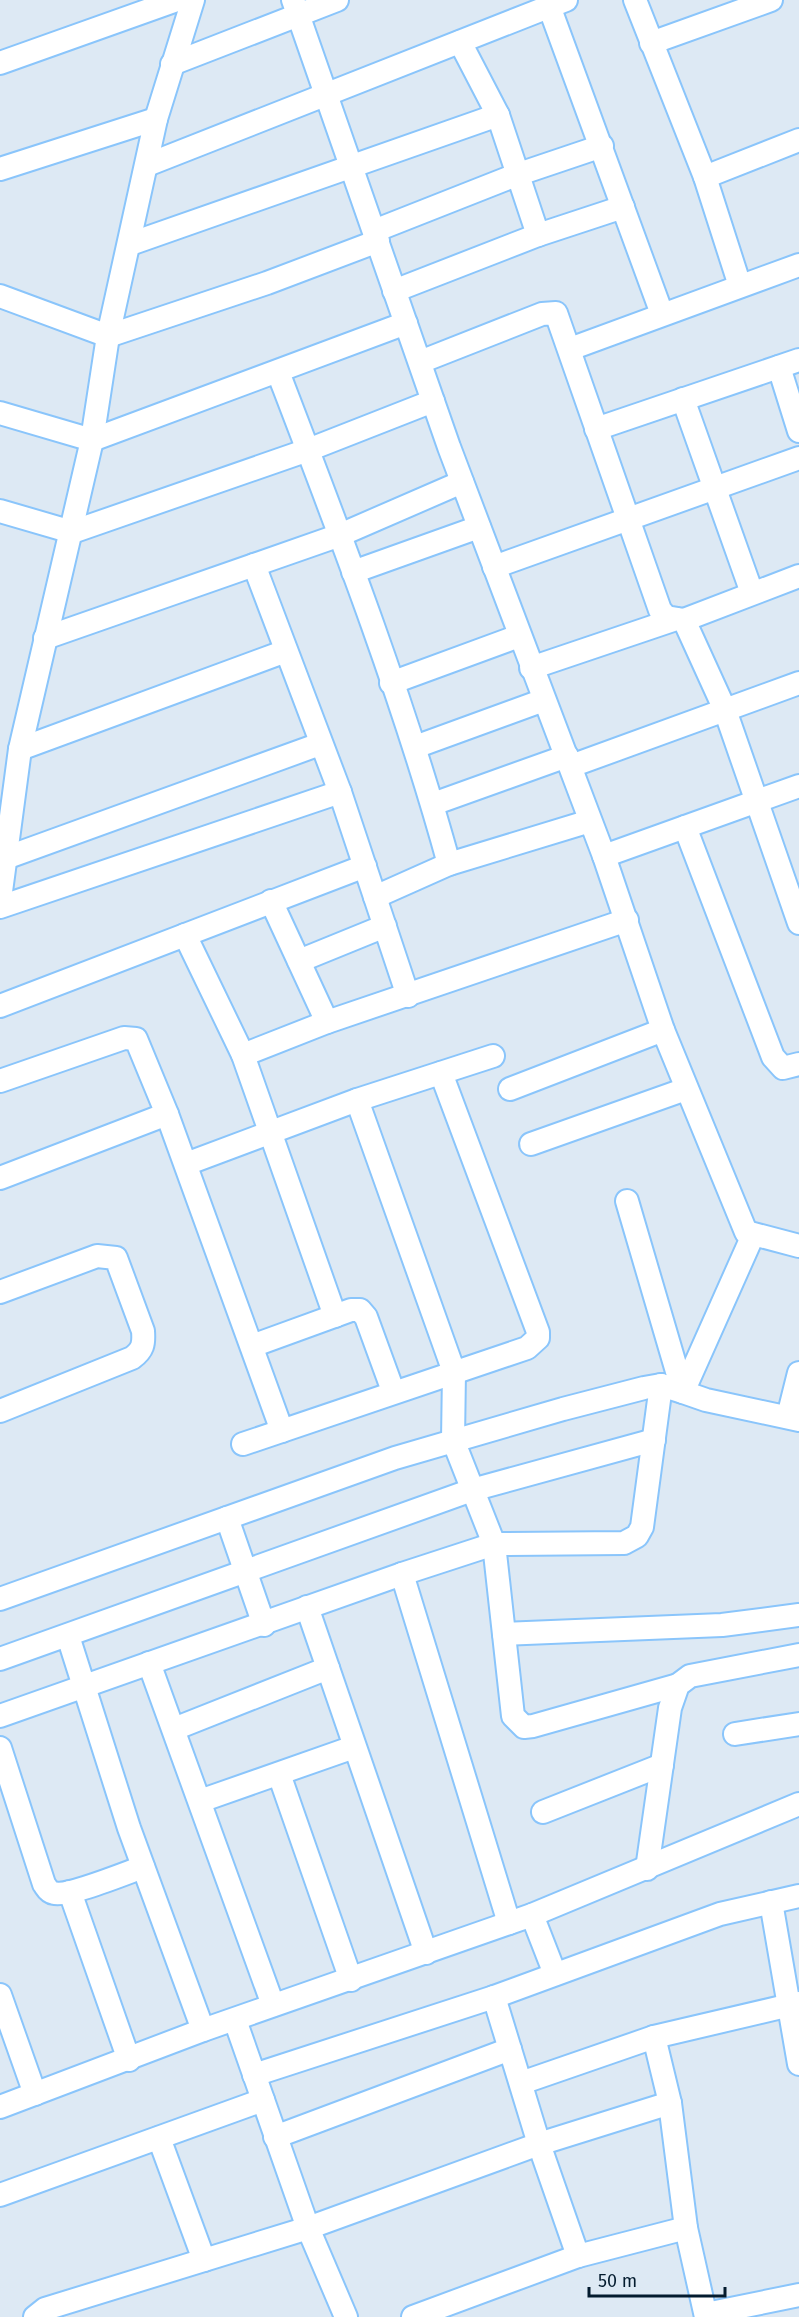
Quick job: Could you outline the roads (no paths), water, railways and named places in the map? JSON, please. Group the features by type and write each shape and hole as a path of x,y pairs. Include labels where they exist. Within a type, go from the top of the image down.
{"street":[{"path":"0,63 177,0"},
{"path":"0,899 2,860 20,749 92,440 108,336 156,119 193,0"},
{"path":"172,64 295,7 337,0"},
{"path":"636,0 651,44 705,177 740,286"},
{"path":"651,44 771,0"},
{"path":"147,165 557,3 602,146 662,314"},
{"path":"295,7 462,482 531,668 569,761 627,920 663,1030 686,1089 746,1232 799,1246"},
{"path":"460,42 498,116 538,235"},
{"path":"130,244 498,116"},
{"path":"0,170 156,119"},
{"path":"705,177 799,140"},
{"path":"0,296 108,336 267,283 516,175 602,146"},
{"path":"394,291 538,235 623,207"},
{"path":"570,349 799,265"},
{"path":"420,362 551,312 556,313 660,610 666,616 680,619"},
{"path":"0,413 92,440 406,323"},
{"path":"596,429 789,364 799,431"},
{"path":"278,372 340,535 415,747 449,864"},
{"path":"683,399 752,593"},
{"path":"0,512 72,532 308,450 433,401"},
{"path":"494,567 715,486 799,458"},
{"path":"45,638 340,535 462,482"},
{"path":"353,572 479,527"},
{"path":"254,565 340,792 408,996"},
{"path":"531,668 680,619 799,576"},
{"path":"680,619 725,710 755,801 794,891 799,923"},
{"path":"391,683 519,636"},
{"path":"20,749 286,651"},
{"path":"433,804 725,710 799,683"},
{"path":"415,747 544,700"},
{"path":"2,860 320,744"},
{"path":"604,856 799,786"},
{"path":"0,907 340,792"},
{"path":"375,897 449,864 590,821"},
{"path":"686,826 773,1057 783,1068 799,1064"},
{"path":"0,1006 365,866"},
{"path":"271,901 327,1023"},
{"path":"243,1055 327,1023 627,920"},
{"path":"299,961 385,926"},
{"path":"185,934 243,1055 335,1316"},
{"path":"510,1089 663,1030"},
{"path":"0,1082 130,1036 140,1044 186,1164 282,1431"},
{"path":"186,1164 357,1100 493,1056"},
{"path":"243,1444 534,1344 538,1332 441,1073"},
{"path":"531,1144 686,1089"},
{"path":"357,1100 454,1372 453,1440 494,1544 513,1716 524,1727 678,1685 690,1676 799,1655"},
{"path":"0,1178 167,1114"},
{"path":"627,1201 683,1392"},
{"path":"683,1392 753,1235"},
{"path":"0,1292 96,1256 116,1258 143,1331 144,1343 140,1353 132,1358 0,1411"},
{"path":"252,1346 351,1310 363,1312 393,1391"},
{"path":"0,1599 453,1440 563,1408 661,1385 714,1402 793,1418 799,1373"},
{"path":"0,1716 264,1625 307,1607 494,1544 624,1543 637,1536 642,1527 661,1385"},
{"path":"0,1659 472,1490 654,1440"},
{"path":"227,1518 264,1625"},
{"path":"402,1574 509,1923"},
{"path":"307,1607 426,1953"},
{"path":"504,1634 722,1625 799,1615"},
{"path":"68,1636 143,1867 203,2030"},
{"path":"149,1663 273,2005"},
{"path":"174,1729 328,1668"},
{"path":"647,1869 670,1708 678,1685"},
{"path":"735,1734 799,1724"},
{"path":"200,1801 354,1747"},
{"path":"0,1748 44,1884 49,1892 55,1894 70,1892 143,1867"},
{"path":"543,1812 662,1765"},
{"path":"279,1774 351,1980"},
{"path":"0,2107 129,2060 203,2030 532,1915 799,1804"},
{"path":"70,1892 129,2060"},
{"path":"254,2075 494,1997 720,1914 799,1896"},
{"path":"771,1902 793,2004 799,2064"},
{"path":"532,1915 555,1974"},
{"path":"0,1995 35,2094"},
{"path":"494,1997 539,2144 578,2256"},
{"path":"521,2084 654,2037 793,2004"},
{"path":"235,2020 308,2228 346,2317"},
{"path":"654,2037 670,2103 686,2228 706,2316 799,2295"},
{"path":"275,2137 510,2049"},
{"path":"0,2195 263,2100"},
{"path":"35,2317 45,2309 308,2228 539,2144 670,2103"},
{"path":"159,2138 204,2260"},
{"path":"413,2317 469,2308 578,2256 686,2228"}]}
